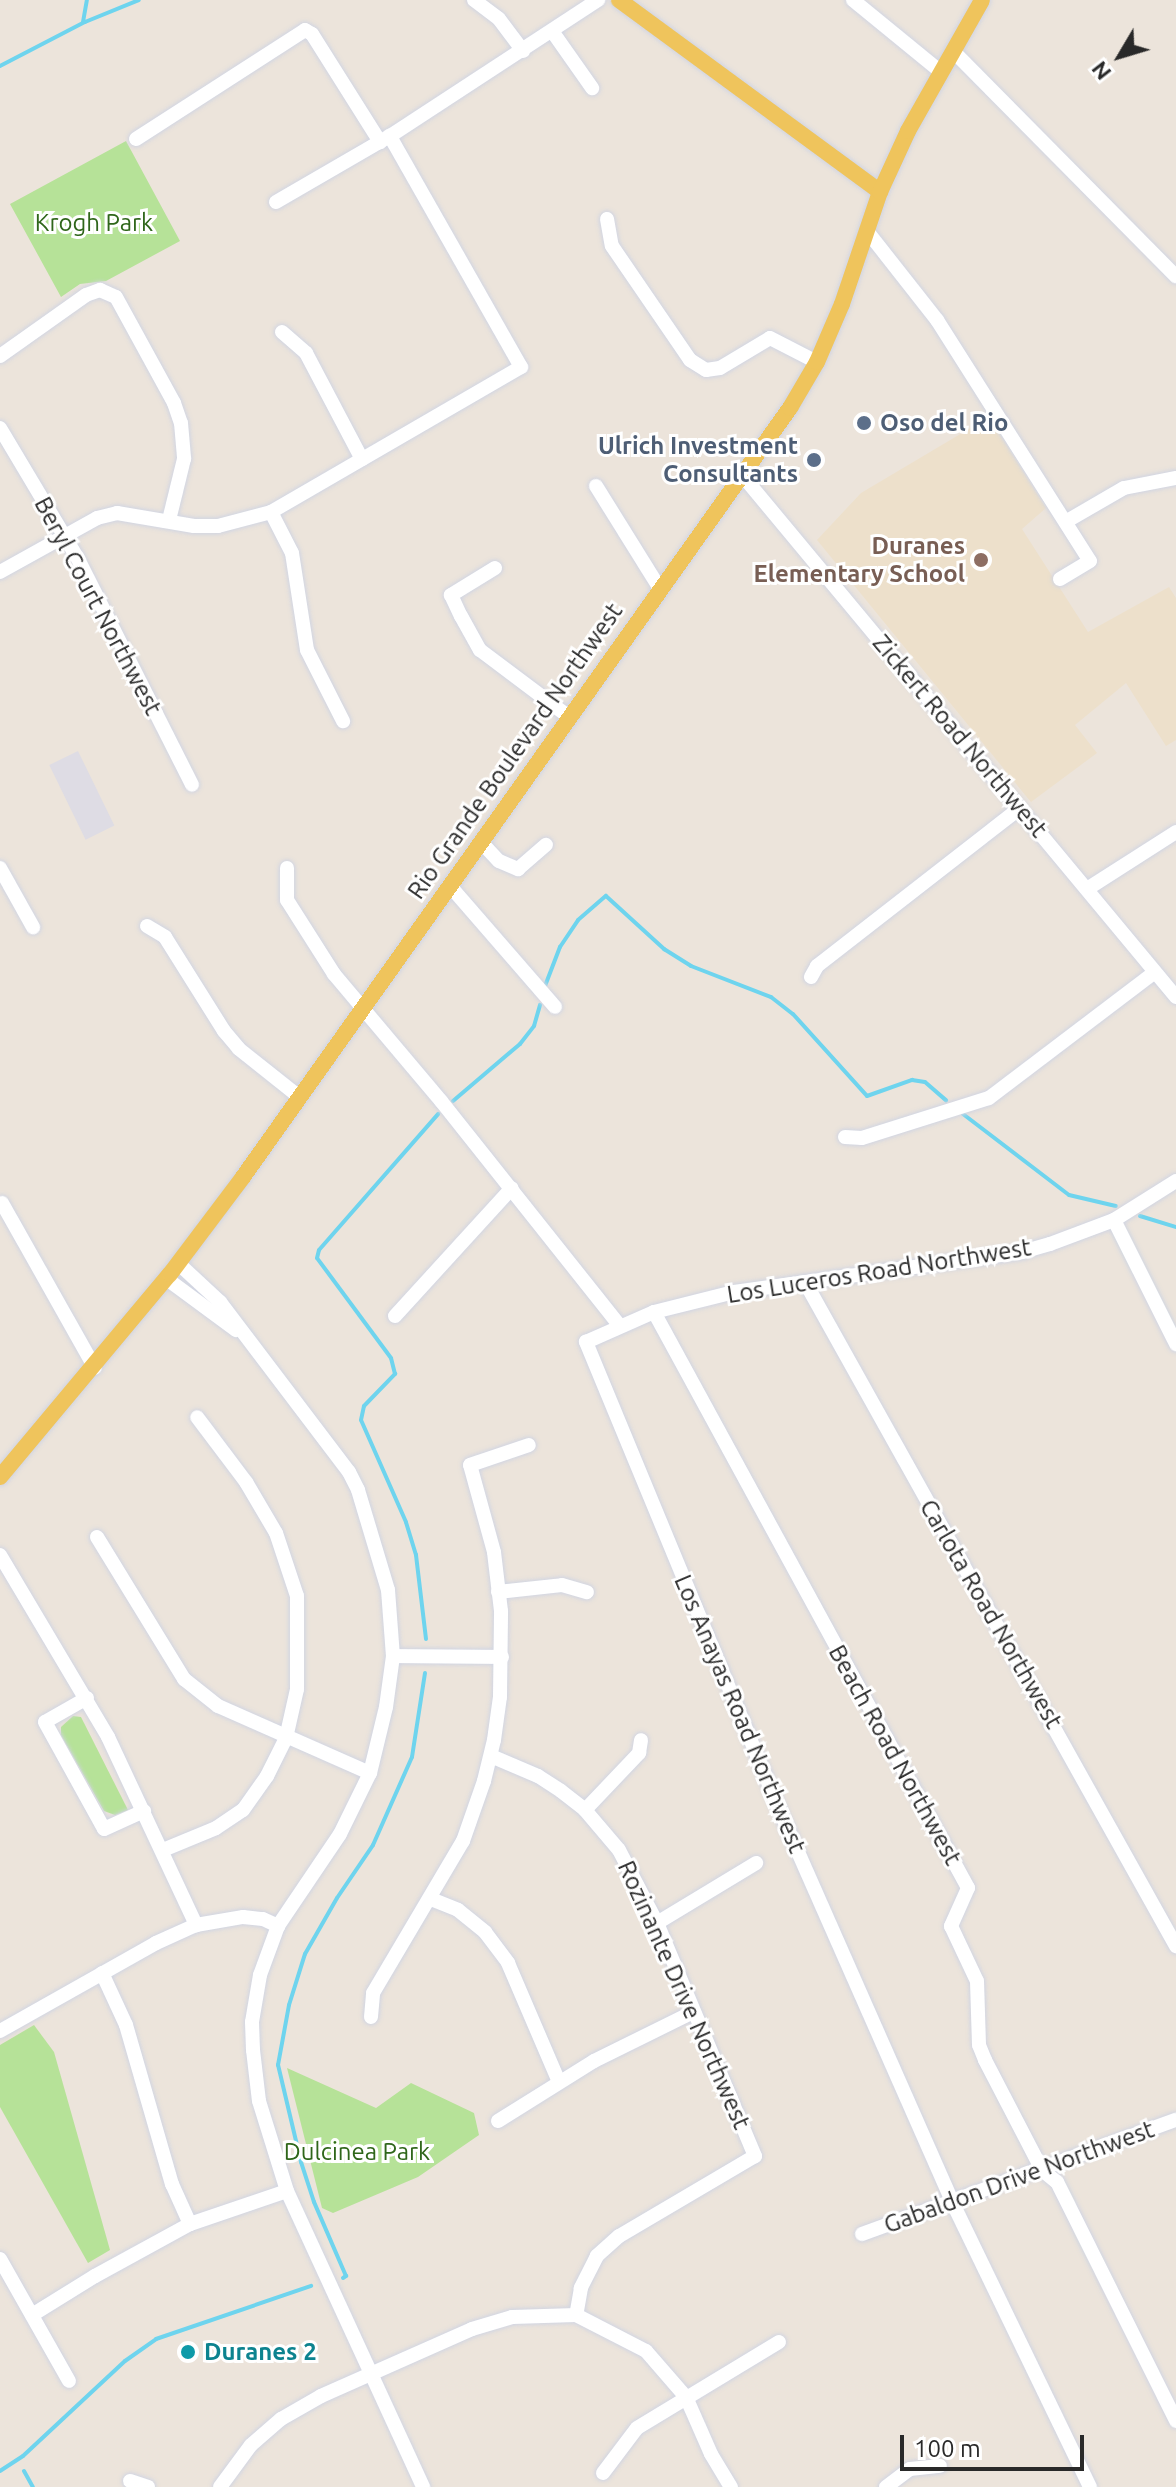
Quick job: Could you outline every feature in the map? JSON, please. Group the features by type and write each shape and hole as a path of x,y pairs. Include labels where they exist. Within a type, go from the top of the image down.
{"main road":[{"path":"619,0 880,192"},
{"name":"Rio Grande Boulevard Northwest","path":"0,1477 95,1368 179,1264 742,475 817,362 880,192 908,131 982,0"}],"street":[{"path":"474,0 499,19 523,51"},
{"path":"276,202 385,139 598,0"},
{"path":"853,0 941,72"},
{"path":"0,572 97,518 117,513 218,526 271,512 521,367 385,139 312,34 305,30 136,139"},
{"path":"552,31 592,88"},
{"path":"953,51 1176,276"},
{"path":"607,219 612,246 690,360 706,370 720,368 770,338 817,362"},
{"path":"867,231 937,320 1090,561 1060,579"},
{"path":"0,356 86,295 100,290 116,297 174,403 181,423 184,459 169,520"},
{"path":"282,332 306,353 362,459"},
{"name":"Beryl Court Northwest","path":"0,428 64,535 192,785"},
{"name":"Zickert Road Northwest","path":"742,475 1176,997"},
{"path":"1067,521 1124,488 1176,478"},
{"path":"596,486 660,589"},
{"path":"271,512 292,553 307,650 343,721"},
{"path":"495,568 451,595 461,616 480,650 568,716"},
{"path":"811,977 817,966 1020,808"},
{"path":"1087,889 1176,832"},
{"path":"481,842 499,861 518,869 546,845"},
{"path":"0,868 33,927"},
{"path":"287,868 287,900 295,918 362,1009 512,1188 619,1325"},
{"path":"450,886 555,1007"},
{"path":"147,926 165,937 224,1031 239,1049 298,1096"},
{"path":"845,1137 862,1138 989,1098 1155,972"},
{"name":"Los Luceros Road Northwest","path":"619,1325 654,1312 734,1292 1022,1252 1114,1220 1176,1181"},
{"path":"395,1316 512,1188"},
{"path":"2,1203 95,1368"},
{"path":"1114,1220 1176,1344"},
{"path":"179,1264 220,1302 240,1332 315,1424 358,1490 388,1590 393,1656 386,1707 370,1773 340,1834 278,1926 260,1975 252,2022 253,2050 259,2101 287,2191 423,2487"},
{"path":"167,1279 240,1332"},
{"name":"Carlota Road Northwest","path":"805,1282 1176,1946"},
{"name":"Beach Road Northwest","path":"654,1312 968,1888 951,1926 977,1981 979,2045 1042,2170 1057,2182 1176,2421"},
{"name":"Los Anayas Road Northwest","path":"619,1325 591,1338 585,1348 780,1811 952,2201 1090,2487"},
{"path":"163,1850 216,1828 243,1810 267,1776 286,1738 297,1689 297,1596 276,1533 246,1482 197,1417"},
{"path":"371,2017 373,1993 463,1841 491,1756 502,1657 498,1592 494,1552 470,1465 529,1445"},
{"path":"97,1537 184,1679 218,1706 370,1773"},
{"path":"0,1555 87,1698 163,1850 196,1925"},
{"path":"498,1592 562,1585 587,1592"},
{"path":"393,1656 502,1657"},
{"path":"87,1698 45,1722 104,1829 144,1811"},
{"path":"585,1810 639,1753 641,1740"},
{"name":"Rozinante Drive Northwest","path":"491,1756 538,1776 585,1810 619,1850 657,1923 755,2156 619,2236 597,2256 581,2288 576,2315"},
{"path":"657,1923 756,1863"},
{"path":"431,1899 458,1910 485,1932 508,1963 559,2082"},
{"path":"0,2031 102,1973 196,1925 243,1917 263,1919 278,1926"},
{"path":"102,1973 126,2025 172,2184 190,2224"},
{"path":"498,2121 559,2082 693,2012"},
{"name":"Gabaldon Drive Northwest","path":"862,2234 1176,2120"},
{"path":"32,2315 190,2224 287,2191"},
{"path":"0,2259 69,2381"},
{"path":"220,2487 251,2445 281,2419 370,2372 472,2329 512,2317 576,2315 646,2351 686,2397 711,2454 731,2487"},
{"path":"603,2473 637,2428 779,2342"},
{"path":"886,2487 910,2469 940,2466"},
{"path":"130,2481 148,2487"}],"shaded area":[{"path":"989,417 1046,508 1022,529 1088,632 1169,587 1176,598 1176,740 1166,746 1126,683 1075,725 1097,753 1031,802 817,540 861,493"},
{"path":"78,751 114,826 86,840 49,765"}],"green space":[{"name":"Krogh Park","path":"126,141 180,241 106,281 80,284 61,297 10,204"},
{"path":"73,1716 81,1717 128,1810 115,1815 104,1811 61,1735 61,1727"},
{"path":"34,2025 54,2052 110,2250 88,2263 0,2107 0,2045"},
{"name":"Dulcinea Park","path":"287,2068 376,2108 411,2083 474,2113 479,2135 418,2177 333,2213 322,2208"}],"waterway":[{"path":"83,22 87,0"},
{"path":"0,66 85,22 139,0"},
{"path":"545,986 560,947 578,920 606,896 664,949 691,966 771,997 793,1014 867,1096 912,1080 925,1082 946,1100"},
{"path":"453,1101 520,1044 534,1026 540,1005"},
{"path":"426,1639 416,1555 406,1522 361,1420 364,1406 395,1374 391,1358 317,1258 319,1250 438,1114"},
{"path":"963,1114 1069,1195 1116,1206"},
{"path":"1140,1216 1176,1227"},
{"path":"343,2278 346,2276 314,2202 301,2162 278,2065 289,2005 305,1954 337,1898 373,1845 412,1757 425,1673"},
{"path":"0,2471 23,2456 125,2361 156,2339 311,2286"},
{"path":"24,2471 33,2487"}],"place":[{"name":"Oso del Rio","path":"864,423"},
{"name":"Ulrich Investment Consultants","path":"814,460"},
{"name":"Duranes Elementary School","path":"981,560"},
{"name":"Duranes 2","path":"188,2352"}]}
